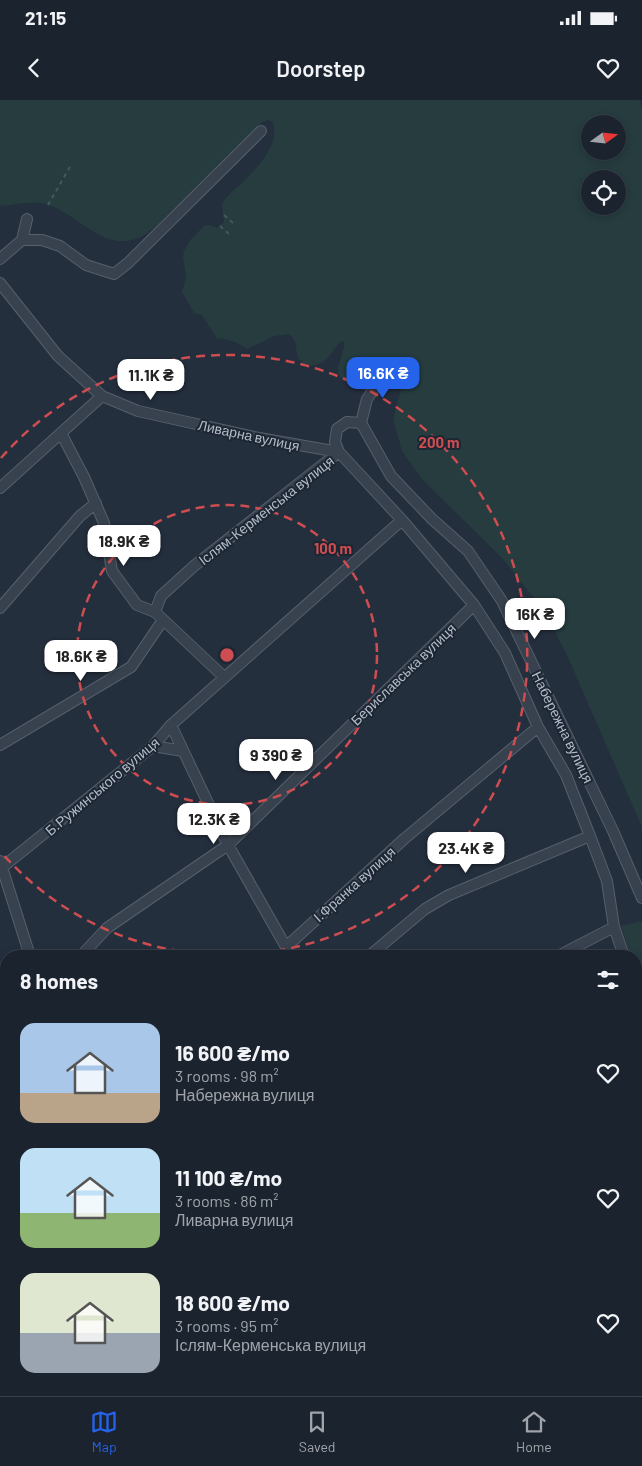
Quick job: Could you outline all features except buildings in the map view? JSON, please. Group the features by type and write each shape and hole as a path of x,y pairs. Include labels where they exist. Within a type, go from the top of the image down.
{"street":[{"path":"22,240 42,240 60,246 86,265 114,274 128,263 261,131"},
{"path":"0,259 22,240 27,219"},
{"name":"Ливарна вулиця","path":"0,283 58,356 102,396 138,411 259,438 339,452"},
{"path":"388,368 367,399 361,422 347,422 337,429 335,442 339,452 402,520 474,605 505,653 538,727 566,775 607,881 614,927 622,950"},
{"path":"0,488 102,396"},
{"name":"Набережна вулиця","path":"361,422 391,476 432,519 468,551 502,601 613,831 642,898"},
{"path":"61,433 104,522 112,571 137,605 159,616 224,677"},
{"name":"Іслям-Керменська вулиця","path":"0,745 131,667 159,616 162,596 194,566 339,452"},
{"path":"0,608 80,516 96,503"},
{"name":"Б.Ружинського вулиця","path":"1,866 153,746 170,725 402,520"},
{"name":"Бериславська вулиця","path":"87,950 107,928 228,845 474,605"},
{"path":"170,725 228,845 285,950"},
{"name":"І.Франка вулиця","path":"287,950 404,839 538,727"},
{"path":"153,746 183,751"},
{"path":"376,950 424,909 450,895 590,836"},
{"path":"1,866 28,950"},
{"path":"570,950 614,927"}],"path":[{"path":"48,205 71,165"},
{"path":"224,215 233,222"},
{"path":"220,226 229,234"}],"green space":[{"path":"0,100 639,100 642,108 642,827 566,653 544,611 503,559 422,479 402,451 393,419 405,375 401,363 393,362 387,364 363,388 357,389 341,378 338,372 344,341 340,342 324,361 315,365 306,364 300,360 294,340 289,334 274,336 247,349 236,342 219,338 218,340 202,315 194,313 182,292 186,278 184,251 191,239 204,226 209,225 217,228 224,222 222,205 225,199 267,155 274,133 273,122 268,120 262,122 153,229 137,238 123,241 110,239 98,234 60,210 46,204 29,203 0,206"},
{"path":"642,921 642,950 629,950 621,926"}]}
